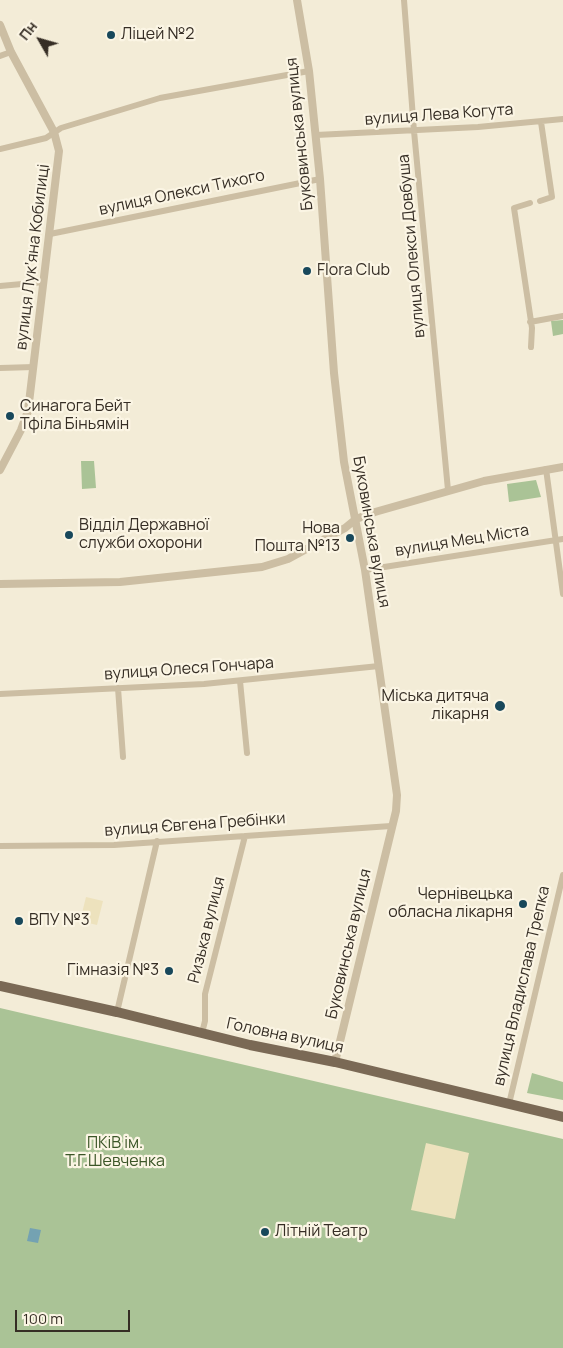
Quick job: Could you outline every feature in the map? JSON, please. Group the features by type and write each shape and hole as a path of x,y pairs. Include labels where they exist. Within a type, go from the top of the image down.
{"main road":[{"name":"Головна вулиця","path":"0,986 117,1012 250,1045 335,1062 563,1117"}],"street":[{"name":"Буковинська вулиця","path":"297,0 309,70 316,135 334,374 344,462 365,570 397,795 396,810 335,1062"},
{"name":"вулиця Олекси Довбуша","path":"404,0 414,131 448,490"},
{"name":"вулиця Лукʼяна Кобилиці","path":"0,25 11,52 54,132 59,151 28,411 0,470"},
{"path":"0,56 11,52"},
{"path":"0,149 46,138 60,128 160,98 309,70"},
{"name":"вулиця Лева Когута","path":"316,135 414,131 563,119"},
{"path":"540,201 552,197 541,122"},
{"name":"вулиця Олекси Тихого","path":"50,234 320,179"},
{"path":"530,203 514,208 532,337 531,347"},
{"path":"0,286 44,282"},
{"path":"530,322 563,316"},
{"path":"0,368 34,367"},
{"path":"0,584 120,582 262,567 288,559 345,528 356,519 448,490 484,481 563,467"},
{"path":"546,470 563,594"},
{"name":"вулиця Мец Міста","path":"365,570 563,539"},
{"name":"вулиця Олеся Гончара","path":"0,694 240,681 379,666"},
{"path":"240,681 247,753"},
{"path":"118,688 123,756"},
{"name":"вулиця Євгена Гребінки","path":"0,846 58,846 157,841 391,826"},
{"name":"Ризька вулиця","path":"202,1033 205,1022 205,994 245,836"},
{"path":"117,1012 157,841"},
{"name":"вулиця Владислава Трепка","path":"509,1104 563,875"}],"green space":[{"path":"563,320 563,334 553,336 551,321"},
{"path":"81,461 94,461 96,488 82,489"},
{"path":"536,480 541,497 509,502 507,484"},
{"name":"ПКіВ ім. Т.Г.Шевченка","path":"0,1008 563,1139 563,1348 0,1348"},
{"path":"532,1073 563,1082 563,1100 527,1093"}],"shaded area":[{"path":"86,897 103,901 97,925 80,921"},
{"path":"426,1143 469,1153 455,1219 411,1210"}],"water":[{"path":"30,1228 41,1230 38,1243 27,1241"}],"place":[{"name":"Ліцей №2","path":"111,35"},
{"name":"Flora Club","path":"307,271"},
{"name":"Синагога Бейт Тфіла Біньямін","path":"10,416"},
{"name":"Відділ Державної служби охорони","path":"69,535"},
{"name":"Нова Пошта №13","path":"350,538"},
{"name":"Міська дитяча лікарня","path":"500,706"},
{"name":"Чернівецька обласна лікарня","path":"523,904"},
{"name":"ВПУ №3","path":"19,921"},
{"name":"Гімназія №3","path":"169,971"},
{"name":"Літній Театр","path":"265,1232"}]}
